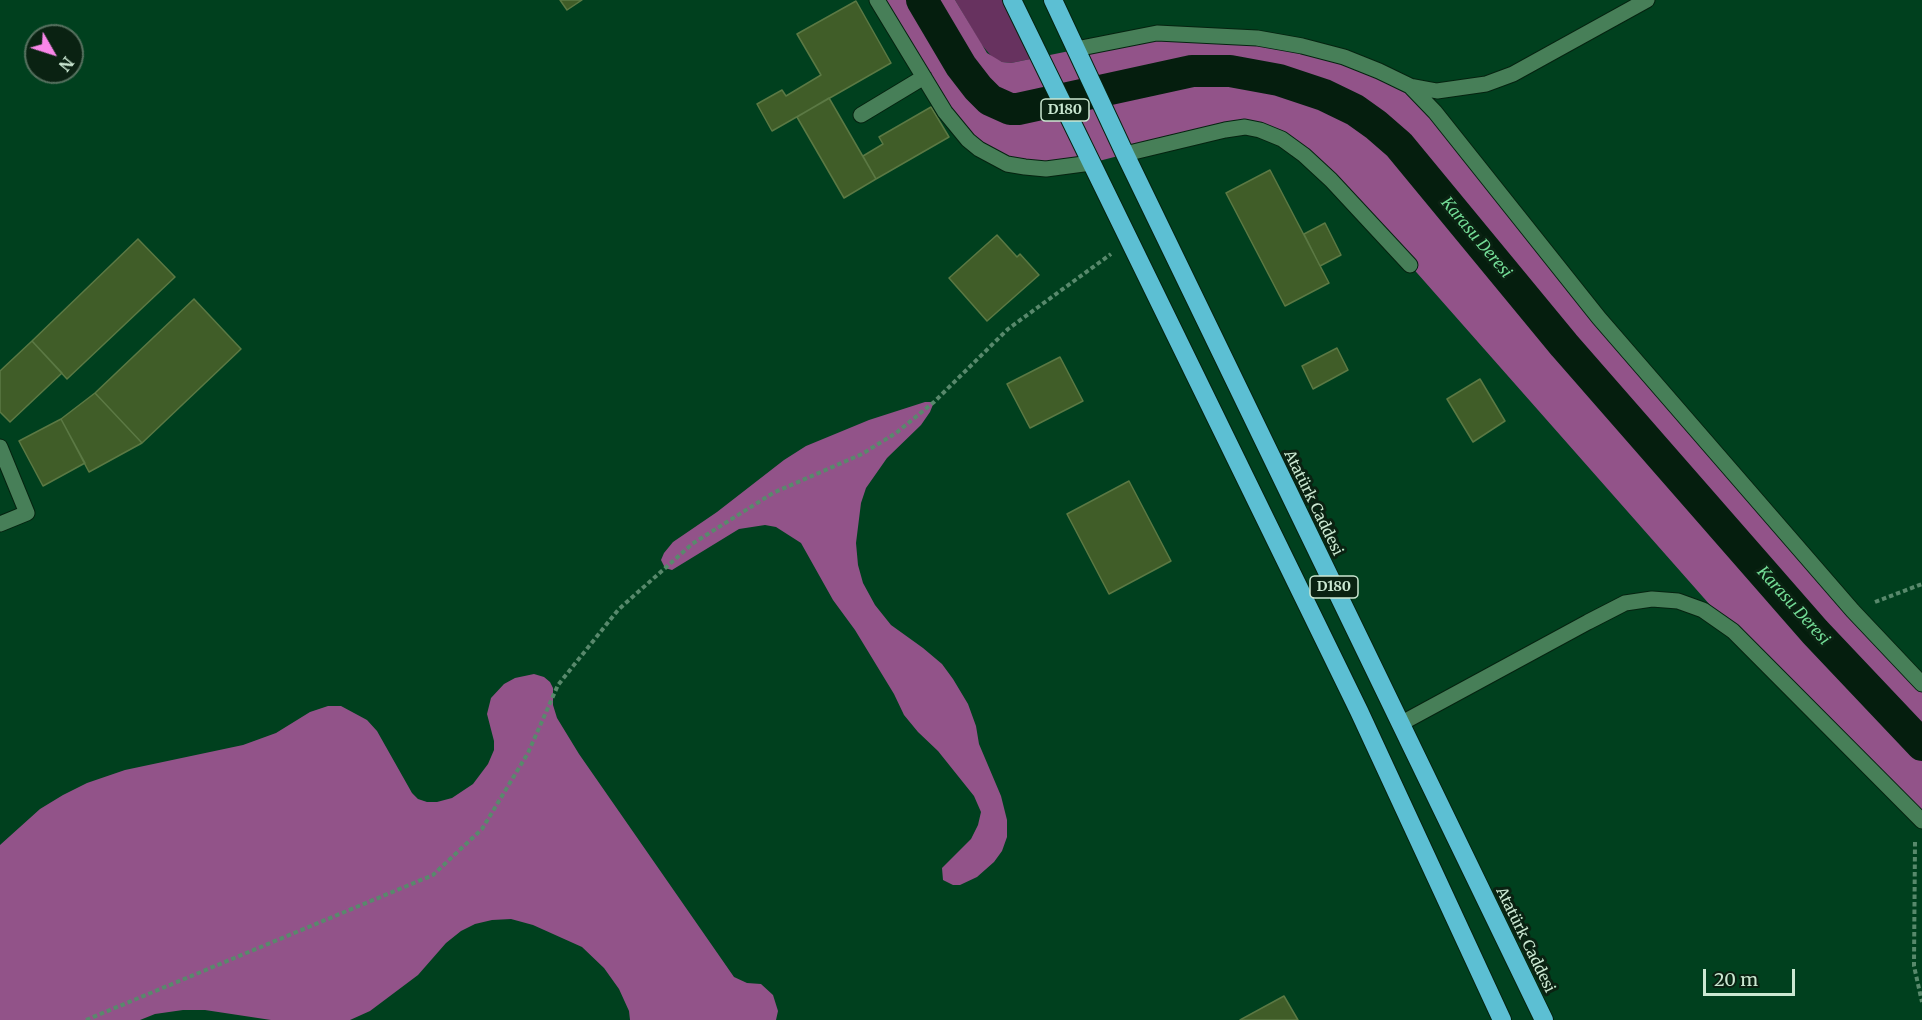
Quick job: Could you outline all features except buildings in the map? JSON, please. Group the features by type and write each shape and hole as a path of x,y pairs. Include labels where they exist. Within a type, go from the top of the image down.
{"highway":[{"name":"D180","path":"1012,0 1359,711 1502,1020"},
{"name":"Atatürk Caddesi","path":"1053,0 1125,154 1544,1020"}],"street":[{"path":"877,0 945,112 968,140 993,158 1007,164 1046,170 1091,163"},
{"path":"1076,49 1157,33 1257,38 1302,45 1344,57 1410,86 1437,91 1486,84 1513,74 1647,0"},
{"path":"861,114 924,77"},
{"path":"1410,86 1435,112 1599,318 1853,611 1921,682"},
{"path":"1125,154 1225,130 1245,127 1260,130 1282,140 1322,171 1410,265"},
{"path":"0,447 27,513 0,524"},
{"path":"1400,724 1625,603 1652,599 1678,601 1703,610 1732,631 1919,818"}],"path":[{"path":"86,1020 434,875 482,829 528,753 558,685 618,610 692,544 773,493 862,454 896,433 934,402 1008,329 1129,241"},
{"path":"1853,611 1922,584"},
{"path":"1919,818 1914,966 1922,1002"}],"shaded area":[{"path":"877,0 955,0 987,53 1002,62 1011,63 1157,33 1302,46 1410,86 1490,183 1922,684 1922,821 1733,631 1410,265 1331,180 1260,130 1169,143 1091,163 1046,169 979,148"},
{"path":"955,0 1012,0 1040,57 1011,63 993,58 981,44"},
{"path":"925,402 934,402 930,412 921,425 887,458 866,488 861,503 856,543 858,565 863,583 875,605 891,625 942,664 968,704 976,726 979,744 1001,796 1007,820 1007,837 1002,851 994,862 977,877 960,885 953,885 943,880 942,868 971,839 978,825 981,812 974,796 938,751 904,715 894,694 855,630 833,600 801,543 776,527 765,525 739,529 672,570 665,568 661,560 673,542 806,446 869,420"},
{"path":"534,674 550,682 557,718 579,754 734,977 747,983 761,984 773,995 778,1011 776,1020 630,1020 629,1011 619,989 604,968 582,947 533,925 511,919 475,924 461,931 446,943 418,975 370,1011 350,1020 271,1020 205,1010 183,1010 155,1014 140,1020 0,1020 0,845 40,809 87,783 125,770 243,745 276,733 310,712 328,706 341,706 367,720 377,731 412,793 418,799 437,802 452,798 473,784 488,764 494,750 487,714 491,698 504,684 515,678"}],"waterway":[{"name":"Karasu Deresi","path":"922,0 961,66 978,88 990,100 1010,109 1192,71 1230,71 1279,80 1324,95 1355,110 1376,125 1399,145 1564,345 1815,632 1922,745"}]}
